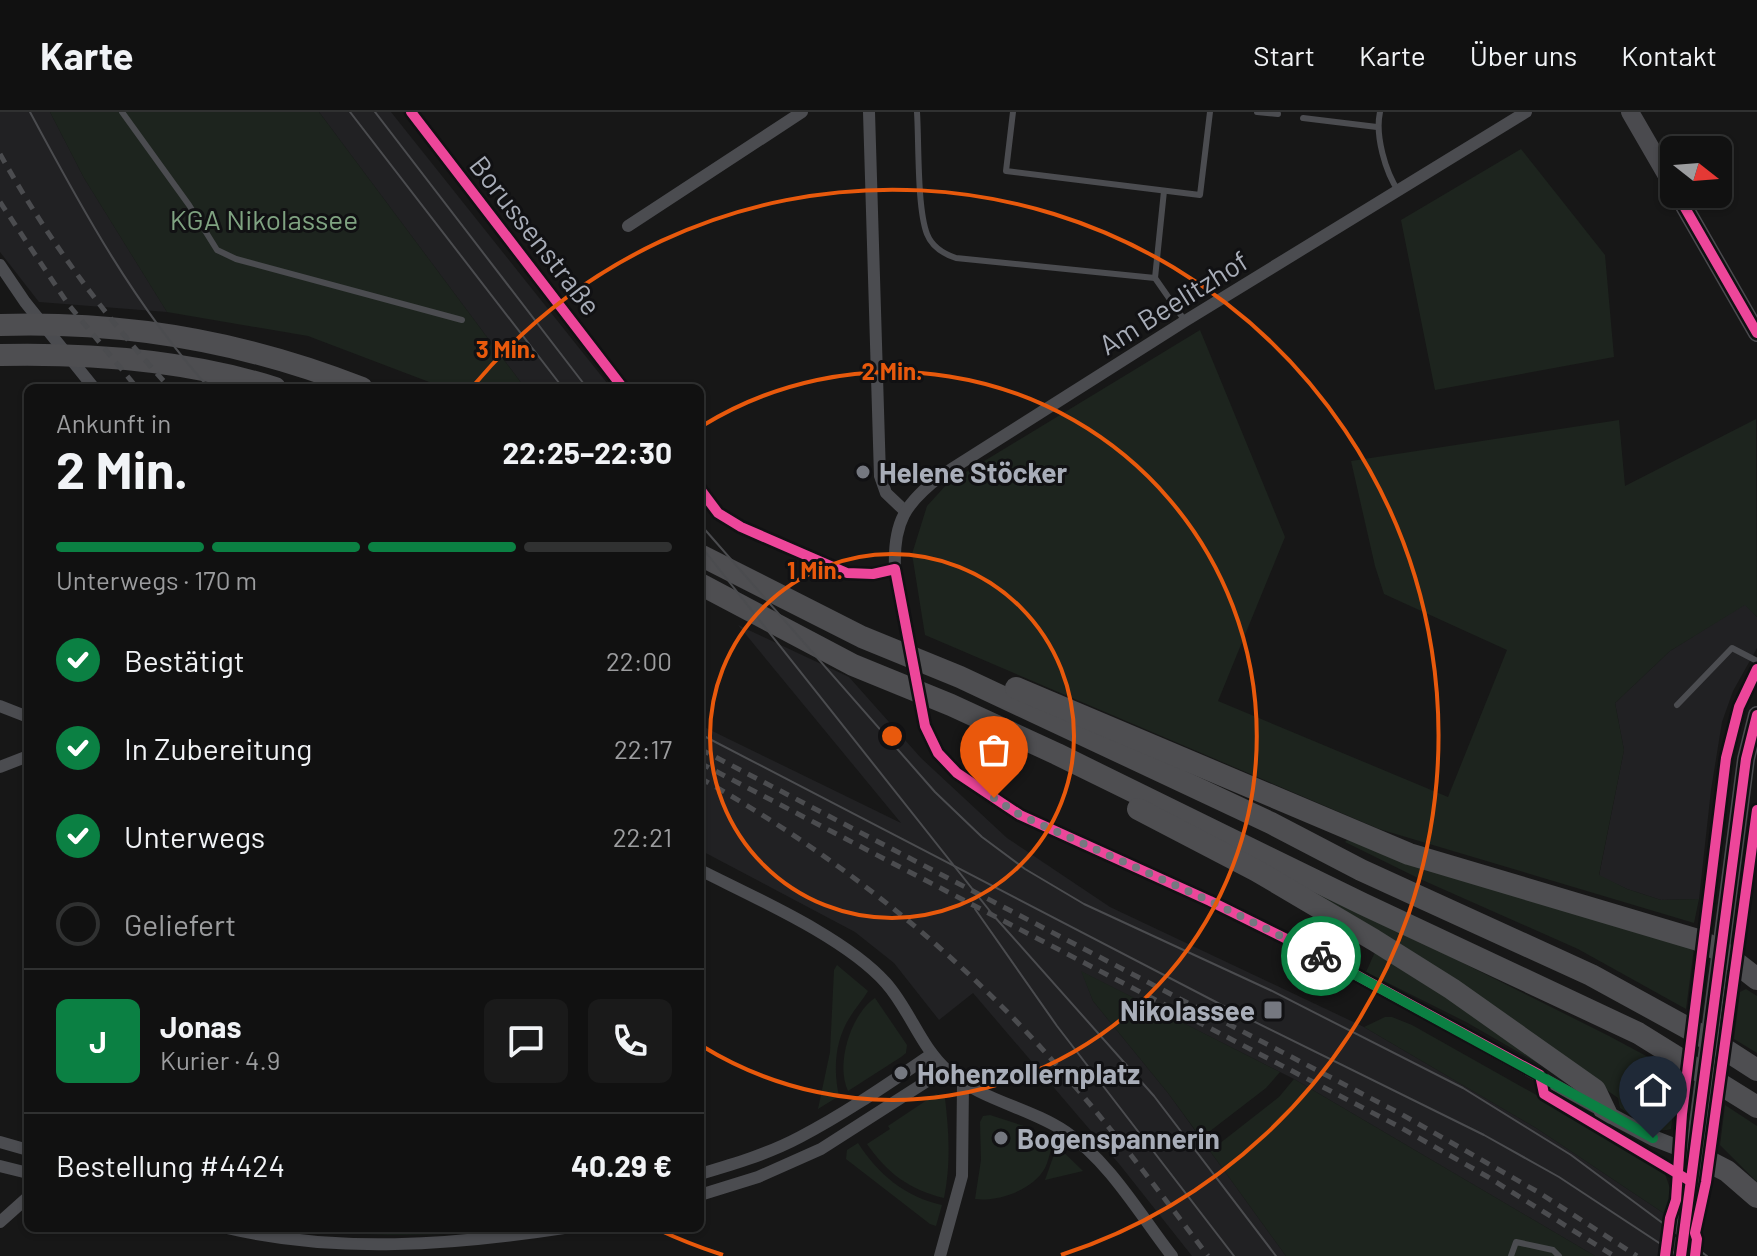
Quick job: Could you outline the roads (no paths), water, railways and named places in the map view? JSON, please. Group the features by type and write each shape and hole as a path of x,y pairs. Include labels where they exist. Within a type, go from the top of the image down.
{"highway":[{"path":"0,325 91,325 155,332 267,356 352,384"},
{"path":"0,355 95,356 156,362 258,384"},
{"path":"704,557 862,637 960,677 1271,823 1361,870 1591,975 1715,1043 1757,1070"},
{"path":"704,586 853,665 951,705 1057,754 1363,904 1638,1033 1757,1107"},
{"path":"960,677 986,677 1038,696 1409,854 1698,940 1721,951 1757,979"},
{"path":"1057,754 1093,785 1257,871 1452,989 1595,1090 1606,1113"},
{"path":"1694,1154 1727,1171 1757,1197"}],"main road":[{"path":"1630,112 1660,164"},
{"path":"1685,208 1757,333"},
{"path":"1684,1230 1746,759 1757,715"}],"street":[{"name":"Borussenstraße","path":"411,112 620,384"},
{"path":"628,226 802,112"},
{"path":"869,112 880,476 886,493 905,511"},
{"name":"Am Beelitzhof","path":"895,569 894,545 905,511 913,499 942,475 1185,321 1526,112"},
{"path":"0,265 25,302 91,384"},
{"path":"704,494 718,513 741,527 847,573 873,574 895,569 925,726 938,753 957,773 1020,815 1210,901 1325,958 1653,1138 1694,1154"},
{"path":"0,706 24,715"},
{"path":"0,767 24,758"},
{"path":"704,872 851,953 887,984 932,1054 946,1069 988,1097 1033,1114 1068,1134 1109,1174 1172,1256"},
{"path":"704,1173 750,1159 798,1138 932,1054"},
{"path":"704,1194 758,1177 806,1156 885,1110 946,1069"},
{"path":"940,1256 962,1176 963,1083"},
{"path":"0,1142 24,1149"},
{"path":"0,1166 24,1172"},
{"path":"0,1222 24,1201"},
{"path":"254,1232 352,1243 446,1243 511,1232"}],"lane":[{"path":"122,112 189,205 217,250 236,259 462,320"},
{"path":"917,112 927,234 944,254 956,258 1155,278"},
{"path":"1013,112 1006,171 1200,195 1210,112"},
{"path":"1257,112 1278,114"},
{"path":"1380,112 1377,127 1393,183 1399,192"},
{"path":"1303,118 1377,127"},
{"path":"1164,191 1155,278 1185,321"},
{"path":"1677,705 1732,648 1757,661"},
{"path":"798,1138 806,1156"},
{"path":"1511,1256 1516,1242 1553,1250 1559,1256"}],"tunnel":[{"path":"1681,1256 1684,1230"}],"tram line":[{"path":"30,112 111,256 157,324 206,384"},
{"path":"350,112 560,384"},
{"path":"375,112 584,384"},
{"path":"704,529 935,792 982,837 1025,869 1084,904 1270,990 1463,1088 1571,1155 1707,1256"},
{"path":"704,550 993,915 1154,1096 1276,1256"},
{"path":"704,736 1241,1015 1484,1135 1559,1177 1679,1256"},
{"path":"975,909 1057,1026 1234,1256"}],"railway":[{"path":"0,154 78,276 167,384"},
{"path":"0,202 68,304 134,384"},
{"path":"704,751 1401,1114 1538,1192 1637,1256"},
{"path":"704,765 1396,1125 1488,1177 1614,1256"},
{"path":"704,780 834,863 958,964 1033,1039 1079,1091 1208,1256"}],"place":[{"name":"Helene Stöcker","path":"863,472"},
{"name":"Nikolassee","path":"1273,1010"},
{"name":"Hohenzollernplatz","path":"901,1073"},
{"name":"Bogenspannerin","path":"1001,1138"}],"park label":[{"name":"KGA Nikolassee","path":"264,219"}]}
